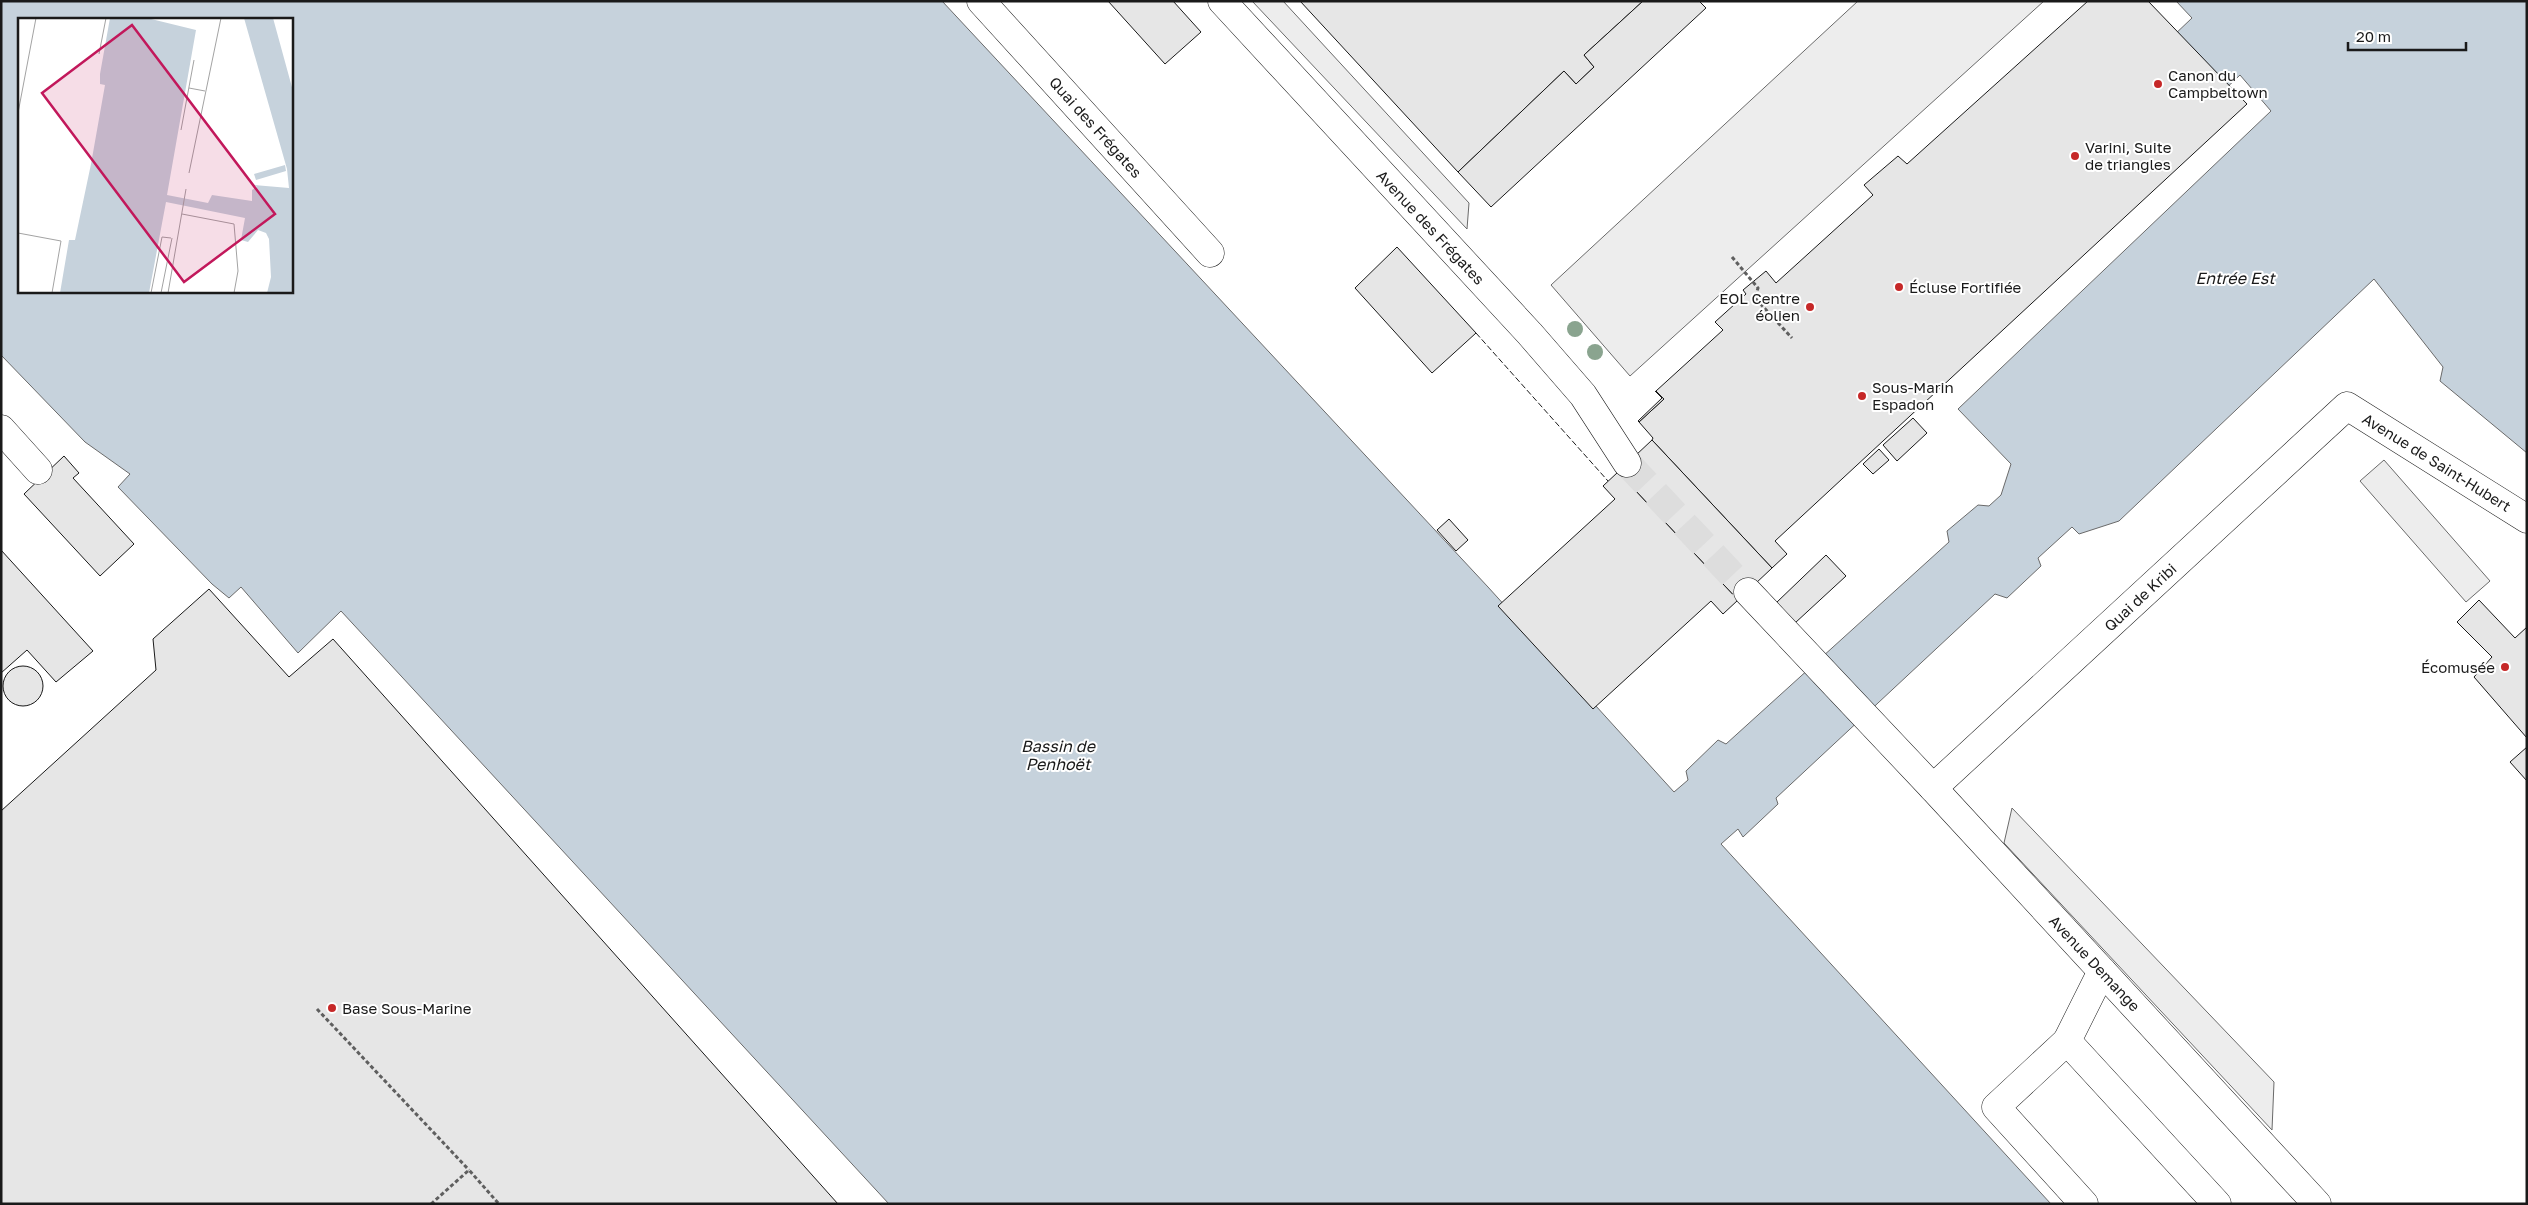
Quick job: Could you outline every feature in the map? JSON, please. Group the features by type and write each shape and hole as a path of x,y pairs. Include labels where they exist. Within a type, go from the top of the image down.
{"street":[{"name":"Quai des Frégates","path":"981,1 1210,253"},
{"name":"Avenue des Frégates","path":"1222,1 1530,334 1583,395 1627,463"},
{"name":"Avenue de Saint-Hubert","path":"2347,406 2527,519"},
{"name":"Quai de Kribi","path":"1933,788 2347,406"},
{"path":"1,429 38,470"},
{"name":"Avenue Demange","path":"1748,592 1933,788 2318,1204"},
{"path":"2084,1204 1996,1107 2067,1041 2102,971"},
{"path":"2067,1041 2217,1204"}],"path":[{"path":"1732,257 1758,288 1755,298 1792,338"},
{"path":"317,1009 499,1204"},
{"path":"431,1204 468,1170"}],"shaded area":[{"path":"1252,1 1283,1 1469,203 1467,229"},
{"path":"1858,1 2044,1 1630,376 1551,285"},
{"path":"2384,460 2490,581 2466,602 2360,481"},
{"path":"2012,808 2274,1082 2272,1130 2004,843"}],"water":[{"name":"Bassin de Penhoët","path":"1,1 942,1 1488,587 1674,792 1688,780 1686,771 1718,740 1726,744 1949,542 1947,531 1978,505 1989,506 2001,495 2011,464 1958,409 2271,111 2240,75 2220,94 2172,37 2192,18 2176,1 2527,1 2527,453 2440,381 2443,367 2374,279 2119,521 2079,534 2072,527 2038,558 2041,566 2007,598 1995,594 1776,798 1778,804 1743,837 1738,829 1721,844 2051,1204 889,1204 341,611 298,653 241,587 229,598 212,584 118,487 130,474 85,442 1,355"}],"building":[{"path":"1108,1 1173,1 1201,32 1165,64"},
{"path":"1300,1 1643,1 1584,55 1594,67 1576,84 1564,71 1458,172"},
{"path":"1643,1 1699,1 1706,8 1491,207 1458,172 1564,71 1576,84 1594,67 1584,55"},
{"name":"Écluse Fortifiée","path":"2088,1 2148,1 2247,104 1775,541 1787,554 1772,568 1652,440 1653,438 1639,422 1664,399 1656,391 1723,330 1715,322 1746,294 1743,290 1766,271 1776,283 1873,195 1864,185 1898,156 1907,164"},
{"path":"1397,247 1476,333 1432,373 1355,288"},
{"path":"1655,391 1664,399 1639,422 1662,398"},
{"path":"1913,418 1927,433 1897,461 1883,445"},
{"path":"1652,440 1772,568 1738,600 1618,472"},
{"path":"1879,449 1889,460 1873,474 1863,464"},
{"path":"64,456 79,473 73,478 134,544 100,576 24,494"},
{"path":"1618,472 1738,600 1723,614 1711,601 1593,709 1498,606 1615,499 1603,486"},
{"path":"1449,519 1468,540 1456,551 1437,530"},
{"path":"1,550 93,651 56,682 27,650 1,673"},
{"path":"1826,555 1846,576 1795,623 1776,603"},
{"name":"Base Sous-Marine","path":"209,589 289,677 333,639 838,1204 1,1204 1,811 156,670 153,639"},
{"name":"Écomusée","path":"2479,600 2515,638 2527,627 2527,738 2474,677 2492,657 2457,622"},
{"path":"23,666 37,672 43,686 37,700 23,706 9,700 3,686 9,672"},
{"path":"2527,747 2527,781 2510,762"}],"tunnel":[{"path":"1627,463 1748,592"}],"fence":[{"path":"1476,333 1608,481"}],"place":[{"name":"Canon du Campbeltown","path":"2158,84"},
{"name":"Varini, Suite de triangles","path":"2075,156"},
{"name":"Écluse Fortifiée","path":"1899,287"},
{"name":"EOL Centre éolien","path":"1810,307"},
{"name":"Sous-Marin Espadon","path":"1862,396"},
{"name":"Écomusée","path":"2505,667"},
{"name":"Base Sous-Marine","path":"332,1008"}],"water label":[{"name":"Entrée Est","path":"2235,278"}]}
